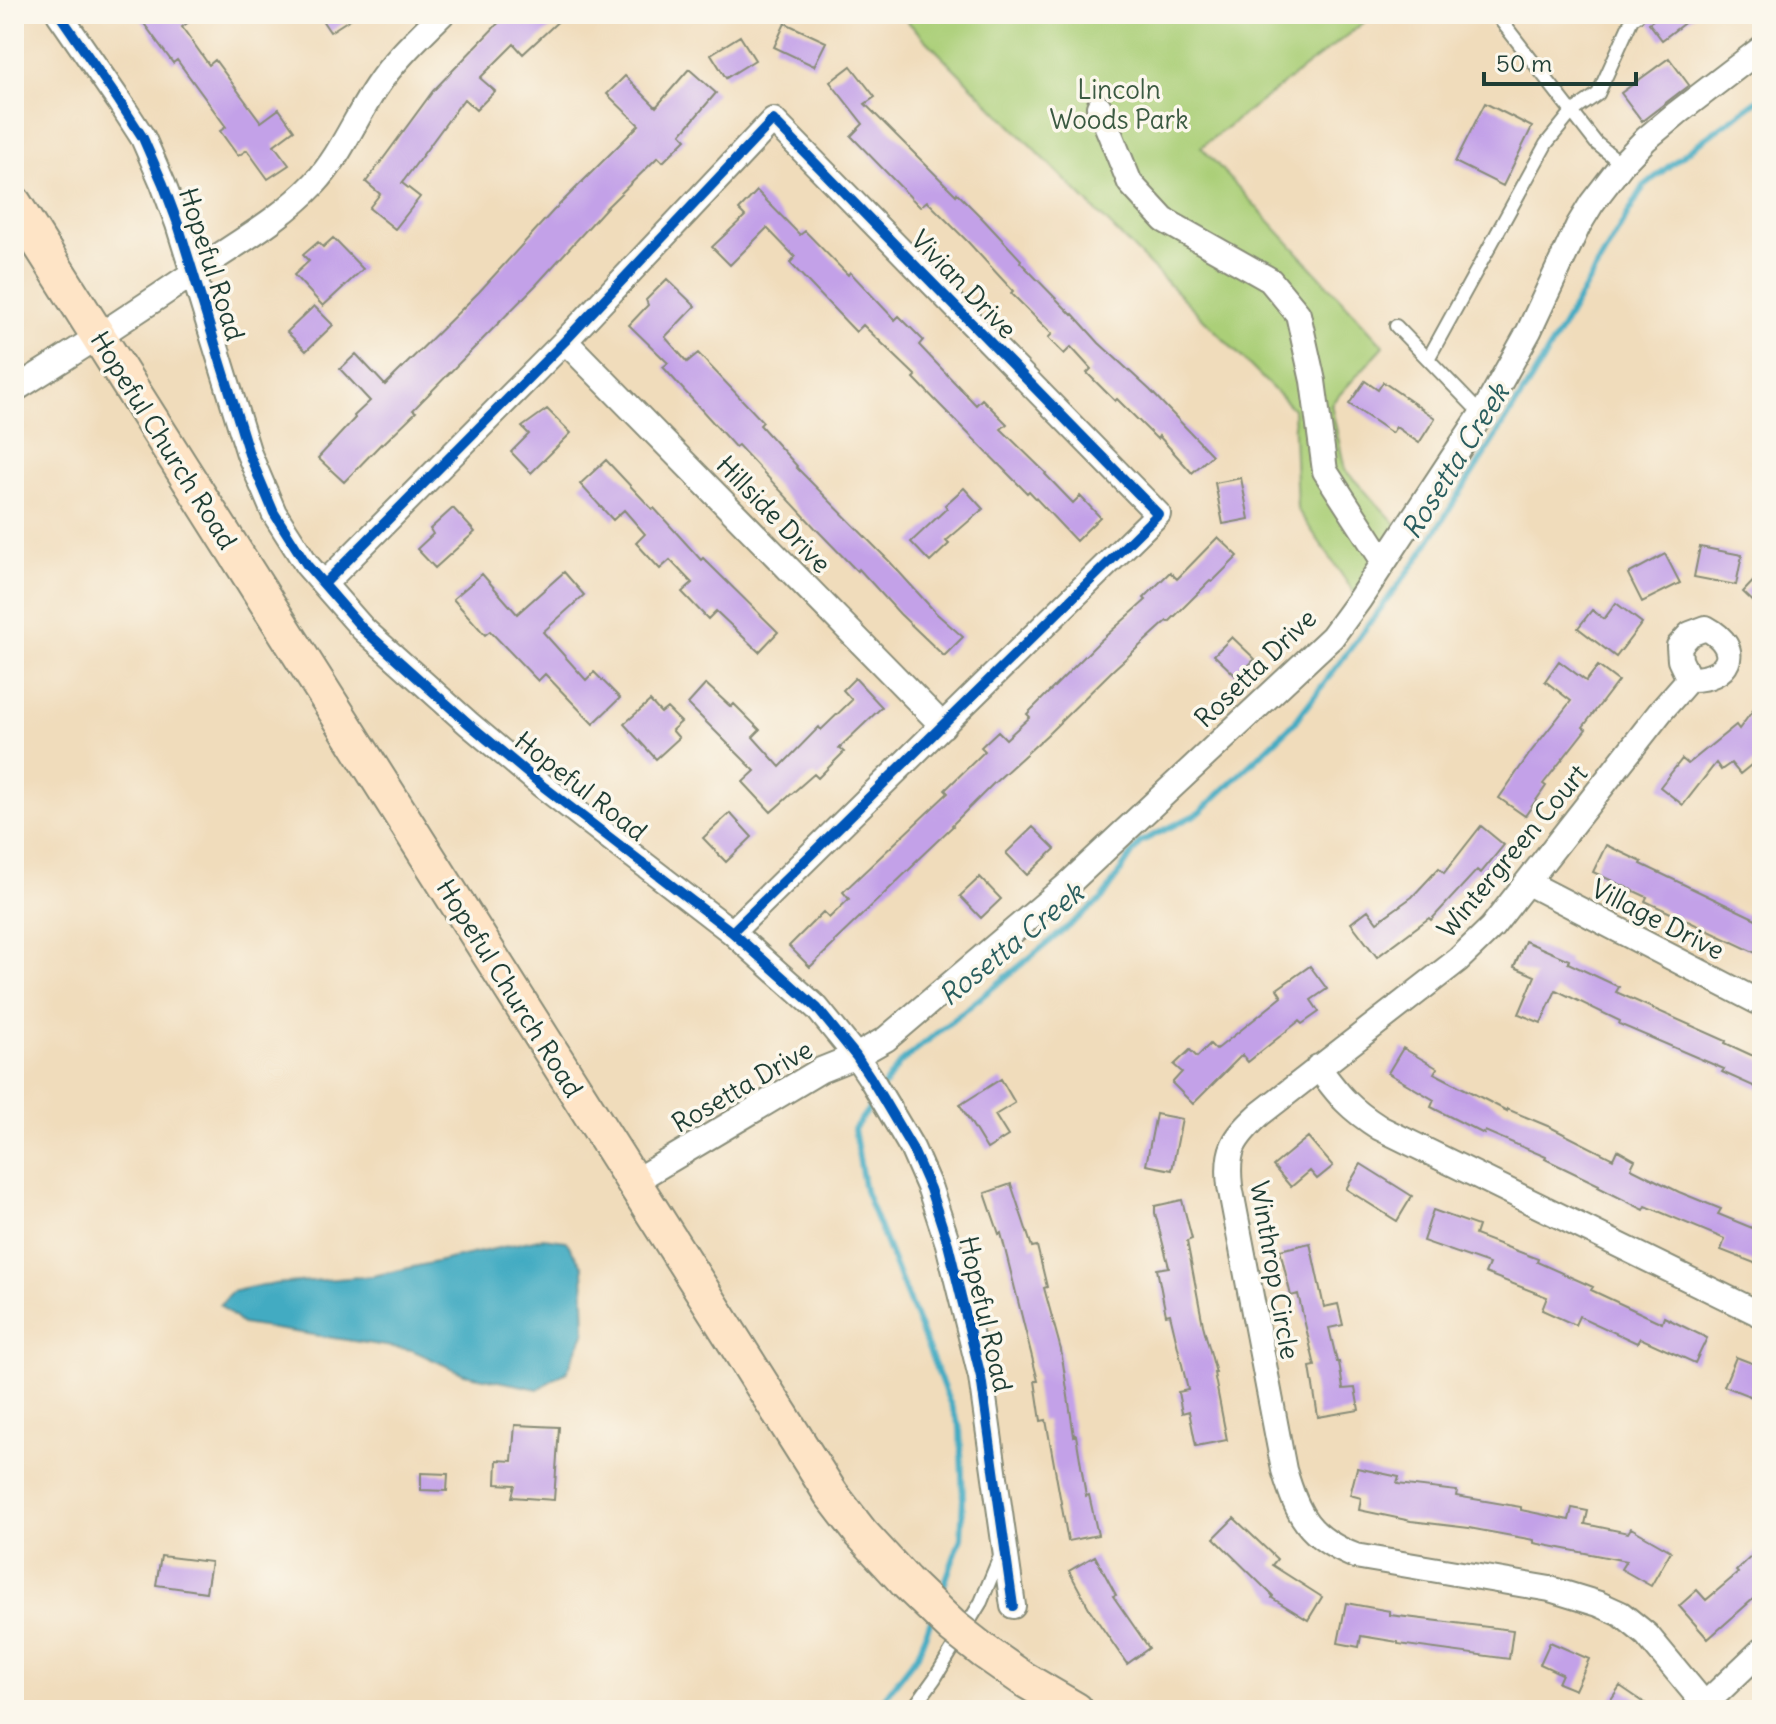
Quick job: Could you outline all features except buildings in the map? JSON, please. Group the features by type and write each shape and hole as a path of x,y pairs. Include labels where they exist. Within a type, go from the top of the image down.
{"main road":[{"name":"Hopeful Church Road","path":"14,203 831,1494 861,1533 953,1627 1025,1680 1076,1710"}],"street":[{"name":"Hopeful Road","path":"59,14 143,138 163,184 249,454 290,541 307,565 363,629 469,724 544,787 732,932 817,1008 856,1056 893,1115 930,1189 948,1244 981,1377 1013,1606"},
{"path":"14,390 193,274 296,201 316,182 340,149 378,85 439,15"},
{"name":"Rosetta Drive","path":"633,1182 821,1070 856,1056 886,1039 1065,887 1332,637 1482,415 1529,331 1578,226 1592,203 1646,139 1762,48"},
{"path":"1099,107 1130,183 1164,220 1270,280 1298,314 1313,381 1325,471 1384,562"},
{"name":"Vivian Drive","path":"324,584 565,341 773,120 1158,514 732,932"},
{"name":"Hillside Drive","path":"565,341 943,726"},
{"name":"Wintergreen Court","path":"1318,1067 1458,960 1492,927 1689,679"},
{"name":"Village Drive","path":"1528,883 1762,1004"},
{"path":"1318,1067 1355,1112 1380,1128 1762,1315"},
{"name":"Winthrop Circle","path":"1318,1067 1244,1128 1232,1145 1228,1166 1284,1470 1292,1498 1303,1519 1317,1535 1355,1556 1550,1589 1621,1614 1647,1635 1702,1707"},
{"path":"1702,1707 1762,1650"}],"lane":[{"path":"1496,14 1596,143 1622,164"},
{"path":"1428,359 1546,144 1572,112 1598,94 1632,19 1639,14"},
{"path":"1396,326 1482,415"},
{"path":"912,1710 981,1602 1005,1544"}],"green space":[{"name":"Lincoln Woods Park","path":"900,14 1375,14 1201,147 1384,346 1331,404 1345,470 1404,532 1359,600 1297,509 1293,409"}],"water":[{"path":"543,1238 566,1241 583,1267 585,1332 567,1371 538,1389 464,1374 412,1350 242,1324 220,1305 231,1292 262,1285 373,1276"}],"waterway":[{"name":"Rosetta Creek","path":"883,1087 900,1063 1102,899 1140,842 1199,813 1294,723 1418,559 1532,379 1644,186 1762,97"},
{"name":"Rosetta Creek","path":"875,1100 854,1129 865,1191 960,1428 961,1538 939,1599"},
{"name":"Rosetta Creek","path":"875,1710 918,1654 931,1620"}],"cycle path":[{"path":"59,14 143,138 178,224 249,454 274,513 307,565 363,629 469,724 544,787 732,932 817,1008 870,1077 912,1148 930,1189 948,1244 981,1377 1013,1606"},
{"path":"324,584 565,341 773,120 1158,514 732,932"}]}
